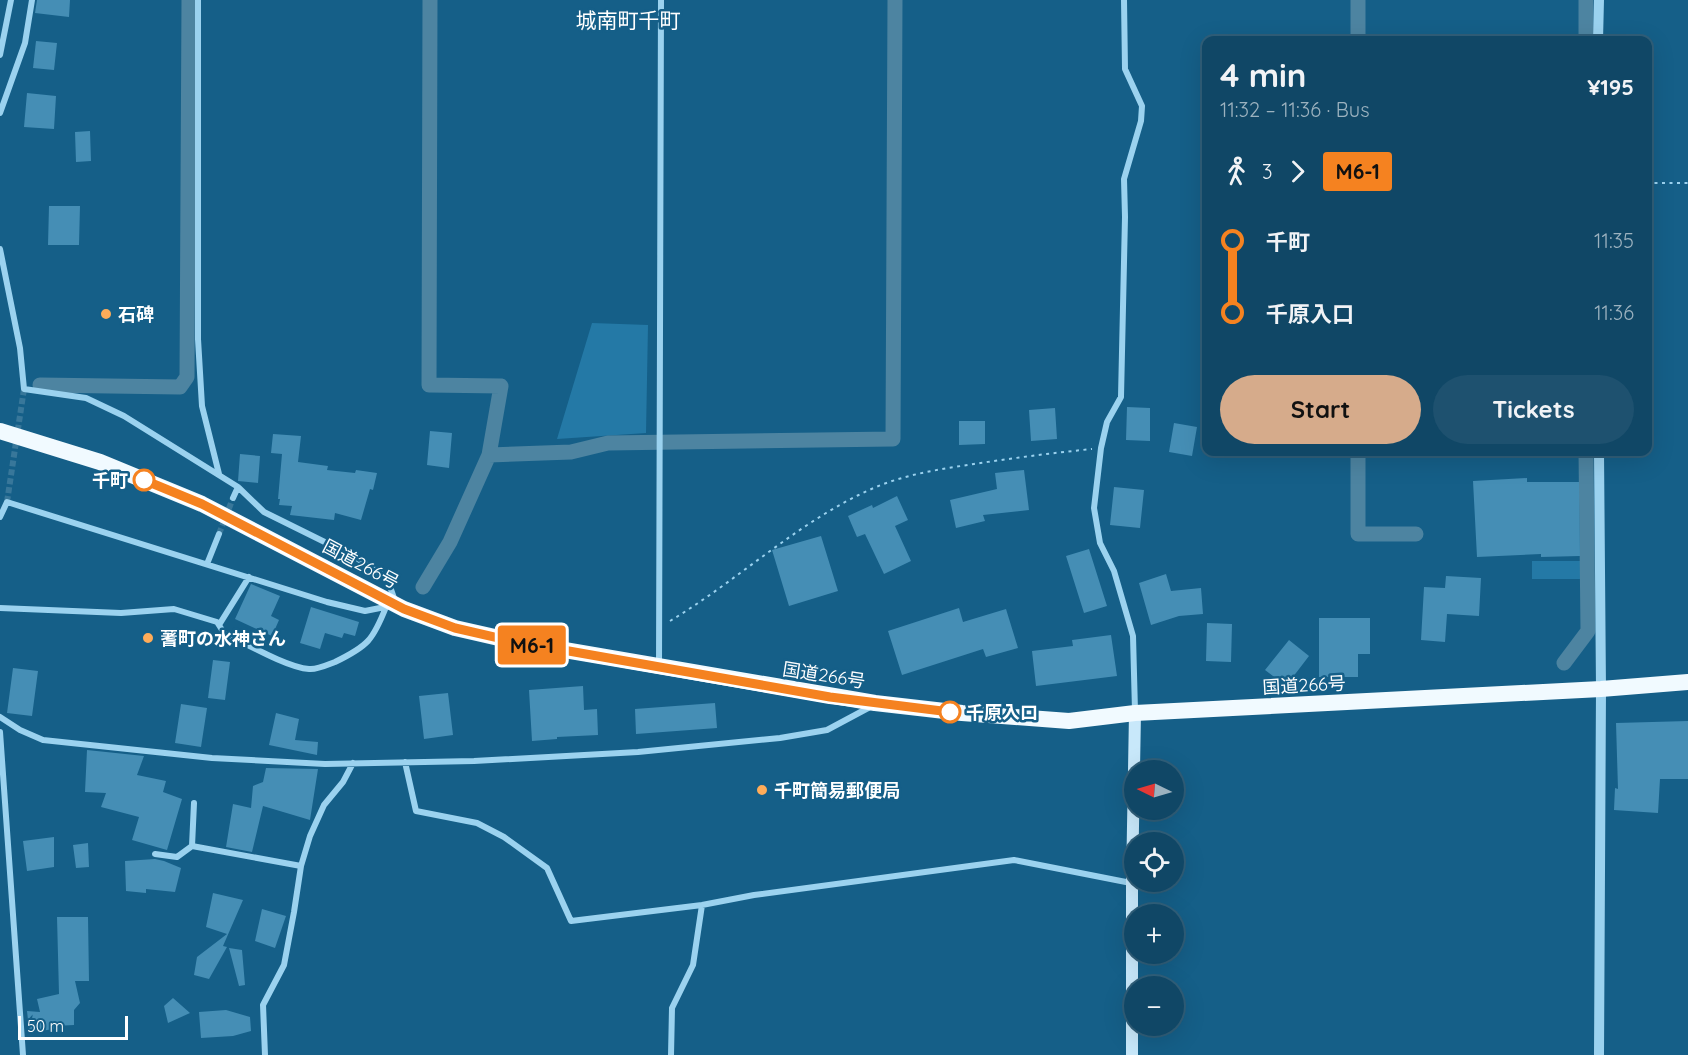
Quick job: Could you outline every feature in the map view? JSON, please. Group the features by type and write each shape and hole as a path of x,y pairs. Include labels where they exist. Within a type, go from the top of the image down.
{"highway":[{"name":"国道266号","path":"0,431 100,462 202,504 391,606 466,630 512,641 875,703 962,713 1069,721 1135,713 1601,689 1688,682"}],"main road":[{"path":"1133,832 1135,713"},
{"path":"1132,892 1132,1055"}],"street":[{"path":"0,55 11,0"},
{"path":"0,113 25,43 32,0"},
{"path":"198,0 198,339 202,406 219,474"},
{"path":"659,667 661,0"},
{"path":"1124,0 1125,69 1142,106 1141,121 1124,179 1121,397 1107,422 1101,448 1094,508 1100,543 1114,571 1133,636 1135,713"},
{"path":"1598,36 1599,0"},
{"path":"0,249 20,348 24,389 72,394 98,403 124,416 238,487 264,512 355,557 387,578 391,606 366,645 327,665 311,670 296,667 224,633 217,622 174,609 121,613 0,608"},
{"path":"1599,456 1601,689 1599,1055"},
{"path":"233,498 238,487"},
{"path":"0,517 7,502 327,602 365,611 391,606"},
{"path":"207,564 219,534"},
{"path":"219,625 249,577"},
{"path":"0,717 20,730 43,740 212,758 325,764 474,761 638,752 780,738 827,730 875,703"},
{"path":"0,732 23,1055"},
{"path":"405,762 416,811 477,823 504,837 547,868 571,921 1014,861 1124,882"},
{"path":"265,1055 263,1005 284,965 301,866 310,836 324,805 344,782 353,763"},
{"path":"192,846 194,803"},
{"path":"155,854 177,857 192,846 301,866"},
{"path":"671,1055 672,1008 693,965 702,905"}],"path":[{"path":"1652,183 1688,183"},
{"path":"660,627 698,604 827,513 877,486 930,471 1034,455 1101,448"}],"shaded area":[{"path":"592,323 648,325 646,433 557,439"},
{"path":"1532,561 1583,561 1583,579 1532,579"}],"building":[{"path":"37,0 70,0 69,17 35,13"},
{"path":"36,41 57,43 54,70 33,68"},
{"path":"27,93 56,96 54,129 24,127"},
{"path":"90,131 91,161 76,162 75,132"},
{"path":"49,206 80,206 79,245 48,245"},
{"path":"1127,407 1150,408 1150,441 1126,440"},
{"path":"1055,408 1057,439 1031,441 1029,410"},
{"path":"959,421 985,421 985,444 959,445"},
{"path":"1174,423 1197,427 1192,456 1169,452"},
{"path":"430,431 452,433 449,468 427,465"},
{"path":"273,434 301,436 298,462 328,466 327,470 377,473 361,520 335,513 334,520 290,515 292,506 279,505 282,454 271,453"},
{"path":"240,454 260,456 258,483 238,481"},
{"path":"1024,470 1029,510 983,515 985,521 956,528 950,500 997,489 995,473"},
{"path":"1527,478 1527,482 1579,482 1580,556 1541,557 1541,554 1477,557 1473,481"},
{"path":"1114,487 1144,490 1140,528 1110,525"},
{"path":"897,496 908,520 895,526 911,561 884,574 865,534 857,537 848,516 872,505 873,508"},
{"path":"821,536 838,591 789,606 772,550"},
{"path":"1089,549 1107,606 1084,613 1066,556"},
{"path":"1166,574 1171,591 1201,588 1203,614 1179,616 1151,625 1139,583"},
{"path":"1446,576 1481,578 1479,616 1447,614 1445,642 1421,640 1424,587 1445,588"},
{"path":"251,584 280,596 271,616 279,620 272,636 235,619"},
{"path":"311,607 359,622 355,636 344,633 342,638 325,633 320,649 300,643"},
{"path":"959,608 963,622 1006,609 1018,648 986,657 983,649 902,675 888,631"},
{"path":"1319,618 1370,618 1370,654 1358,654 1358,677 1319,677"},
{"path":"1207,623 1232,624 1231,662 1206,661"},
{"path":"1111,635 1117,676 1036,686 1032,651 1073,646 1072,640"},
{"path":"1289,640 1309,656 1286,686 1265,670"},
{"path":"213,660 230,662 225,700 208,698"},
{"path":"13,668 38,671 32,716 7,713"},
{"path":"583,686 584,710 597,709 598,735 532,741 529,690"},
{"path":"448,693 453,735 424,739 419,696"},
{"path":"715,703 717,728 636,734 635,709"},
{"path":"181,704 207,708 201,747 175,743"},
{"path":"276,713 299,719 295,740 318,742 317,755 269,745"},
{"path":"1688,721 1688,779 1660,779 1658,813 1614,810 1615,788 1618,789 1616,723"},
{"path":"87,750 144,756 137,775 166,781 163,792 182,799 167,850 132,840 139,817 101,807 106,793 85,792"},
{"path":"266,768 318,769 310,820 263,806 252,852 226,847 233,804 251,808 253,786 263,782"},
{"path":"54,837 54,867 27,871 23,841"},
{"path":"88,843 89,867 76,868 73,845"},
{"path":"155,859 181,868 175,892 146,889 146,893 126,891 125,861"},
{"path":"213,893 243,900 223,946 227,947 209,979 194,975 197,957 227,934 206,927"},
{"path":"262,909 286,916 275,948 255,941"},
{"path":"57,917 88,917 89,981 75,981 80,1003 74,1010 74,1025 54,1026 54,1029 40,1031 29,1029 27,1011 40,1012 37,999 59,994"},
{"path":"229,948 242,950 245,985 239,986"},
{"path":"173,998 190,1013 168,1023 164,1006"},
{"path":"226,1010 250,1017 251,1031 233,1036 201,1038 199,1012"}],"waterway":[{"path":"40,385 180,387 187,377 189,0"},
{"path":"423,587 450,542 489,455 501,386 429,385 430,0"},
{"path":"489,455 571,452 608,443 893,439 895,0"},
{"path":"1358,0 1358,36"},
{"path":"1586,0 1586,36"},
{"path":"1358,456 1358,534 1416,534"},
{"path":"1564,663 1588,631 1586,456"}],"tunnel":[{"path":"7,502 24,389"},
{"path":"219,534 233,498"}],"bus line":[{"name":"M6-1","path":"144,480 202,504 404,609 455,628 512,641 830,697 950,712"}],"place":[{"name":"石碑","path":"106,314"},
{"name":"千町","path":"144,480"},
{"name":"蓍町の水神さん","path":"148,638"},
{"name":"千原入口","path":"950,712"},
{"name":"千町簡易郵便局","path":"762,790"}],"district":[{"name":"城南町千町","path":"628,20"}]}
